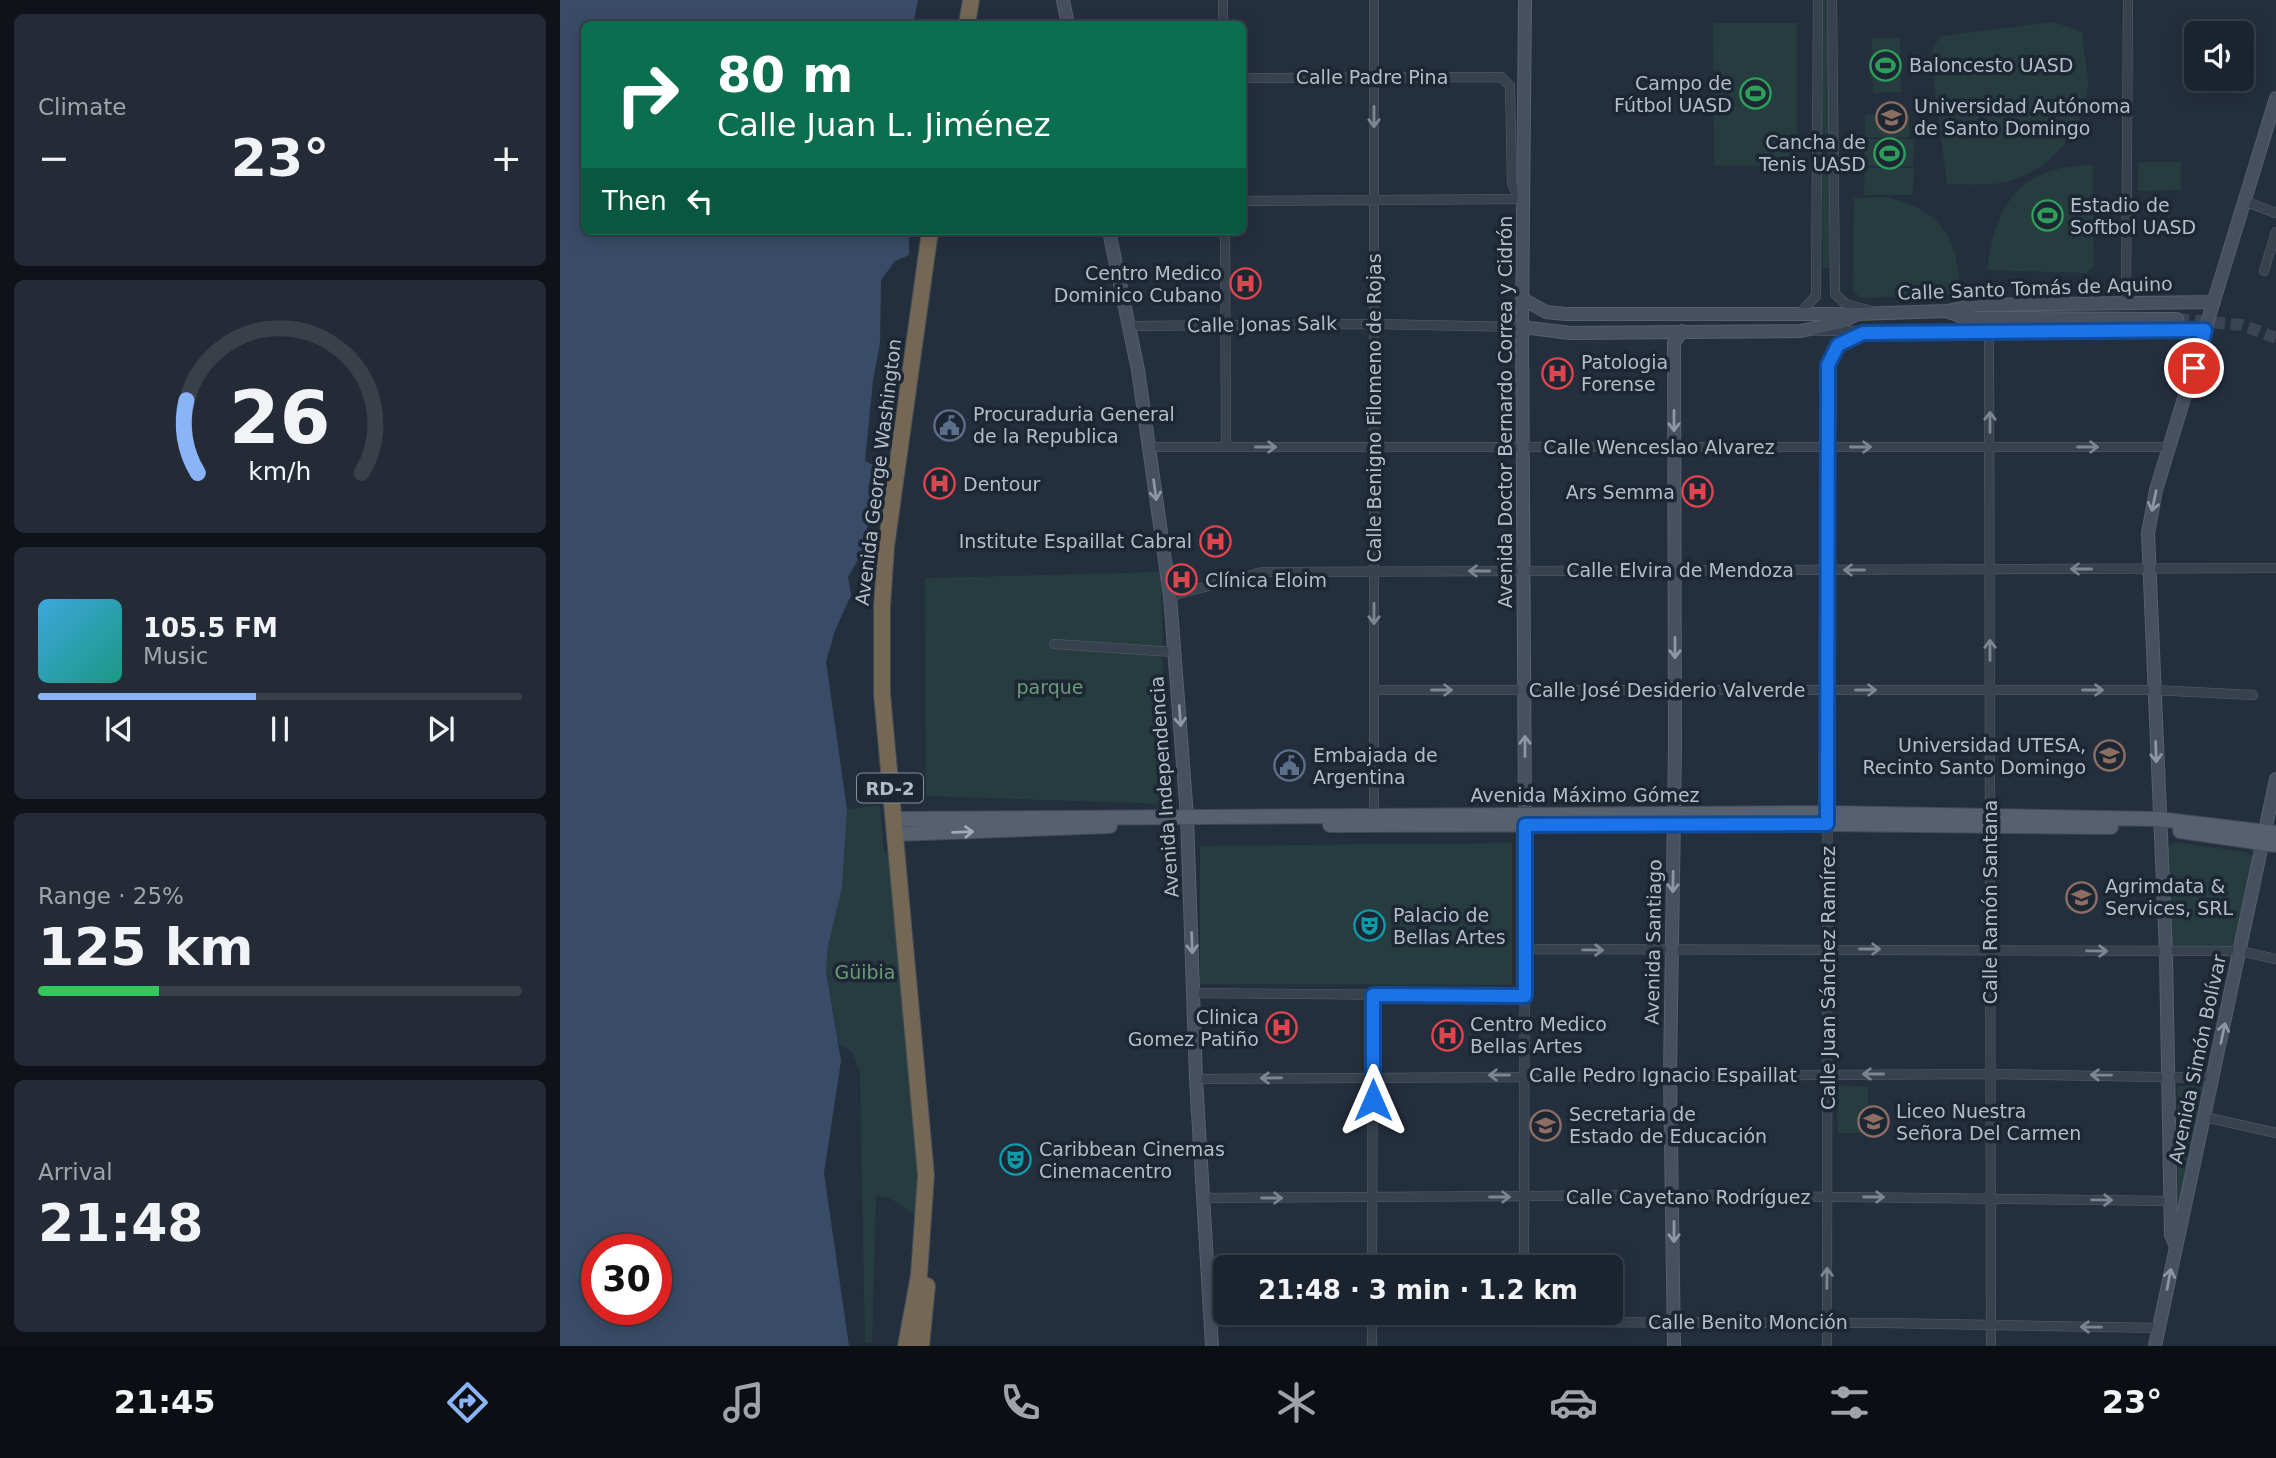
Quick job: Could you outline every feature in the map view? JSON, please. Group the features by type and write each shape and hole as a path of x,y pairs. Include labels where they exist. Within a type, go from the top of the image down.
{"highway":[{"path":"959,21 962,0"},
{"path":"968,21 971,0"},
{"name":"Avenida George Washington","path":"921,1346 935,1193 933,1121 882,694 881,607 886,547 929,235"},
{"name":"Avenida George Washington","path":"907,1346 919,1275 926,1175 898,827 892,687 895,561 937,235"}],"main road":[{"path":"1063,0 1067,21"},
{"name":"Avenida Doctor Bernardo Correa y Cidrón","path":"1525,0 1522,327 1525,820"},
{"path":"2175,1244 2171,1235 2166,953 2158,823 2148,533 2151,512 2170,447 2276,98"},
{"name":"Avenida Independencia","path":"1110,235 1138,370 1170,596 1188,821 1196,1079 1212,1346"},
{"name":"Calle Santo Tomás de Aquino","path":"1523,299 1546,312 1565,314 1857,314 1947,311 1975,305 2214,302"},
{"path":"1947,311 1962,317 1977,318 2177,319"},
{"name":"Calle Santo Tomás de Aquino","path":"1522,327 1570,332 1801,331 1842,322 1857,314"},
{"name":"Avenida Santiago","path":"1674,1346 1674,1195 1670,1074 1676,571 1674,343 1682,331"},
{"name":"Avenida Simón Bolívar","path":"2155,1346 2240,951 2271,838 2276,779"},
{"name":"Avenida Máximo Gómez","path":"898,827 1374,815 1525,820"},
{"name":"Avenida Máximo Gómez","path":"1188,821 1827,818 2158,823 2271,838"}],"street":[{"path":"1223,0 1223,21"},
{"name":"Calle Benigno Filomeno de Rojas","path":"1374,0 1374,815"},
{"path":"1799,314 1816,296 1818,0"},
{"path":"1832,0 1835,295"},
{"path":"2126,302 2128,0"},
{"name":"Calle Padre Pina","path":"1246,78 1501,76 1510,86 1512,184 1524,198"},
{"path":"1817,141 1835,141"},
{"path":"1816,158 1835,158"},
{"path":"1246,201 1524,198"},
{"path":"2244,201 2276,213"},
{"path":"2264,271 2276,232"},
{"path":"1224,235 1226,447"},
{"path":"1816,296 1835,295 1846,304 1876,313"},
{"name":"Calle Jonas Salk","path":"1129,326 1374,324 1522,327"},
{"name":"Calle Santo Tomás de Aquino","path":"1801,331 1863,333 2205,330"},
{"name":"Calle Ramón Santana","path":"1989,331 1991,1346"},
{"name":"Calle Juan Sánchez Ramírez","path":"1827,1346 1828,365 1838,345 1863,333"},
{"name":"Calle Wenceslao Alvarez","path":"1148,447 2170,447"},
{"name":"Calle Elvira de Mendoza","path":"1170,596 1262,572 2276,568"},
{"path":"1054,644 1174,652"},
{"name":"Calle José Desiderio Valverde","path":"1374,690 2154,690 2253,695"},
{"path":"1524,1255 1525,820"},
{"path":"1525,949 1990,949 2166,953 2240,951 2276,959"},
{"path":"1194,993 1525,996"},
{"path":"1372,1255 1373,995"},
{"name":"Calle Pedro Ignacio Espaillat","path":"1196,1079 1670,1074 1991,1074 2213,1078"},
{"path":"2205,1117 2276,1133"},
{"name":"Calle Cayetano Rodríguez","path":"1204,1198 1674,1195 2171,1201"},
{"name":"Calle Benito Monción","path":"1623,1321 2159,1328"},
{"path":"1372,1325 1372,1346"}],"green space":[{"path":"1821,0 1828,0 1829,133 1822,133"},
{"path":"2054,22 2082,32 2087,72 2086,100 2066,142 2043,165 2008,182 1947,184 1931,58 1933,46 1942,36"},
{"name":"Campo de Fútbol UASD","path":"1713,23 1797,23 1797,165 1714,166"},
{"name":"Baloncesto UASD","path":"1872,38 1900,38 1901,92 1873,93"},
{"path":"1865,115 1909,115 1909,138 1865,137"},
{"name":"Cancha de Tenis UASD","path":"1865,139 1914,139 1913,166 1865,166"},
{"path":"2138,162 2181,162 2181,190 2138,191"},
{"path":"1822,165 1829,165 1829,268 1823,268"},
{"name":"Estadio de Softbol UASD","path":"2093,165 2094,265 2087,273 1987,270 1997,225 2016,192 2047,172"},
{"path":"1865,168 1914,168 1913,195 1864,195"},
{"path":"1887,197 1922,210 1944,230 1956,258 1960,295 1861,298 1853,291 1854,198"},
{"name":"parque","path":"1161,572 1166,804 926,796 925,578"},
{"name":"Güibia","path":"880,805 884,851 894,855 923,1218 890,1199 876,1196 872,1343 865,1343 860,1074 853,1053 839,1044 826,971 828,946 842,888 847,810"},
{"path":"2173,842 2246,852 2253,857 2236,941 2229,949 2175,947 2171,943 2166,850"},
{"path":"1512,843 1512,985 1200,984 1200,846"},
{"path":"2199,1084 2204,1087 2178,1214 2177,1087"},
{"path":"1837,1085 1868,1087 1868,1133 1838,1133"}],"water":[{"path":"560,0 918,0 914,21 581,21 581,235 909,235 909,255 895,261 881,280 880,343 873,380 865,461 875,466 868,488 874,496 862,552 848,577 851,595 835,631 826,661 847,810 842,888 828,946 826,971 841,1061 824,1173 849,1346 560,1346"}],"tunnel":[{"path":"2177,319 2242,325 2276,338"}],"place":[{"name":"Baloncesto UASD","path":"1886,65"},
{"name":"Campo de Fútbol UASD","path":"1755,94"},
{"name":"Universidad Autónoma de Santo Domingo","path":"1891,117"},
{"name":"Cancha de Tenis UASD","path":"1889,153"},
{"name":"Estadio de Softbol UASD","path":"2047,216"},
{"name":"Centro Medico Dominico Cubano","path":"1245,284"},
{"name":"Patologia Forense","path":"1558,373"},
{"name":"Procuraduria General de la Republica","path":"950,425"},
{"name":"Dentour","path":"940,484"},
{"name":"Ars Semma","path":"1698,492"},
{"name":"Institute Espaillat Cabral","path":"1215,541"},
{"name":"Clínica Eloim","path":"1182,580"},
{"name":"Universidad UTESA, Recinto Santo Domingo","path":"2109,756"},
{"name":"Embajada de Argentina","path":"1290,766"},
{"name":"Agrimdata & Services, SRL","path":"2082,897"},
{"name":"Palacio de Bellas Artes","path":"1370,926"},
{"name":"Clinica Gomez Patiño","path":"1282,1028"},
{"name":"Centro Medico Bellas Artes","path":"1447,1035"},
{"name":"Liceo Nuestra Señora Del Carmen","path":"1873,1122"},
{"name":"Secretaria de Estado de Educación","path":"1546,1125"},
{"name":"Caribbean Cinemas Cinemacentro","path":"1016,1160"}],"route":[{"path":"1373,1100 1373,995 1525,996 1525,825 1827,824 1828,365 1838,345 1863,333 2205,330 2194,368"}]}
